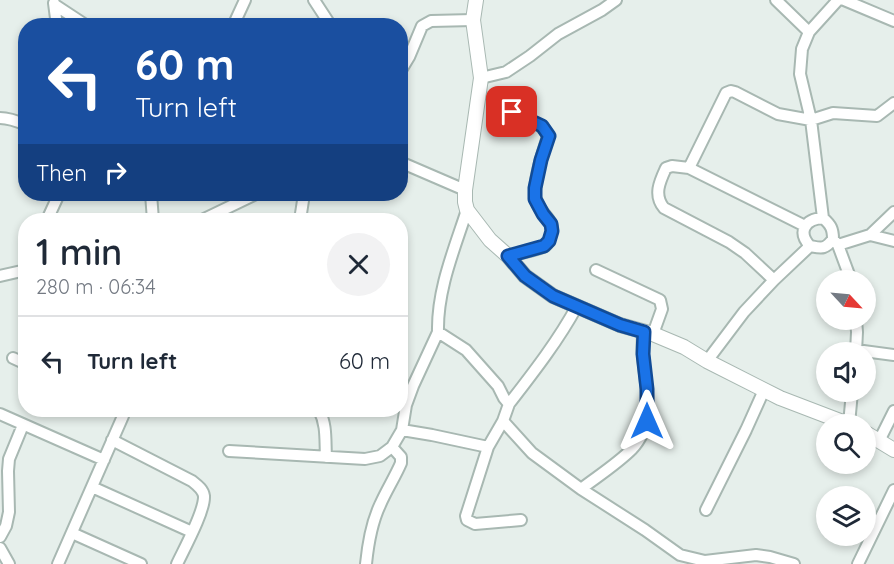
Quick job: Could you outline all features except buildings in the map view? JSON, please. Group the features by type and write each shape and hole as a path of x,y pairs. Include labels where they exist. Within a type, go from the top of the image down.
{"street":[{"path":"237,18 245,0"},
{"path":"314,0 326,18"},
{"path":"476,0 473,20 481,78 465,202 467,210 490,240 525,276 553,296 620,325 684,347 780,398 822,414"},
{"path":"481,78 506,72 558,34 616,0"},
{"path":"776,0 809,32"},
{"path":"838,0 809,32 802,50 800,74 810,120 823,218 831,225 835,242 847,270"},
{"path":"844,0 894,21"},
{"path":"54,3 56,18"},
{"path":"54,3 76,18"},
{"path":"408,59 422,26 426,23 473,20"},
{"path":"688,168 726,93 730,91 778,114 810,120 833,113 877,116 894,103"},
{"path":"508,256 544,246 549,241 552,231 551,224 535,199 541,160 549,136 542,126 512,112"},
{"path":"0,118 18,121"},
{"path":"408,165 465,190"},
{"path":"774,280 746,253 664,208 659,203 657,194 666,168 672,166 688,168 805,226"},
{"path":"218,213 241,201"},
{"path":"408,400 438,332 438,314 444,281 467,210"},
{"path":"870,235 894,212"},
{"path":"823,218 814,219 805,226 803,233 805,241 810,246 821,248 835,242 870,235 894,241"},
{"path":"707,361 744,312 810,246"},
{"path":"581,489 632,449 639,440 647,421 647,389 643,354 648,333 662,309 660,300 596,270"},
{"path":"0,276 18,272"},
{"path":"520,520 475,524 467,520 466,516 488,447 503,421 509,404 578,306"},
{"path":"438,332 466,350 498,386 509,404"},
{"path":"876,353 894,355"},
{"path":"13,358 18,360"},
{"path":"706,510 764,390"},
{"path":"879,441 894,411"},
{"path":"0,414 104,460"},
{"path":"58,564 123,417"},
{"path":"322,417 326,431 326,457"},
{"path":"229,451 365,459 380,456 392,447 402,430 404,417"},
{"path":"503,421 532,453 581,489 680,555 694,561 756,555 794,564"},
{"path":"0,537 6,526 9,512 9,459 23,425"},
{"path":"402,430 488,447"},
{"path":"876,439 894,450"},
{"path":"112,441 192,481 201,488 204,495 202,508 177,564"},
{"path":"366,564 367,549 375,517 401,463 400,457 392,447"},
{"path":"92,487 192,532"},
{"path":"858,564 894,490"},
{"path":"72,533 141,564"},
{"path":"0,548 9,564"}],"route":[{"path":"512,112 542,126 549,136 541,160 535,199 551,224 552,231 549,241 544,246 508,256 525,276 553,296 620,325 644,332 647,421"}]}
